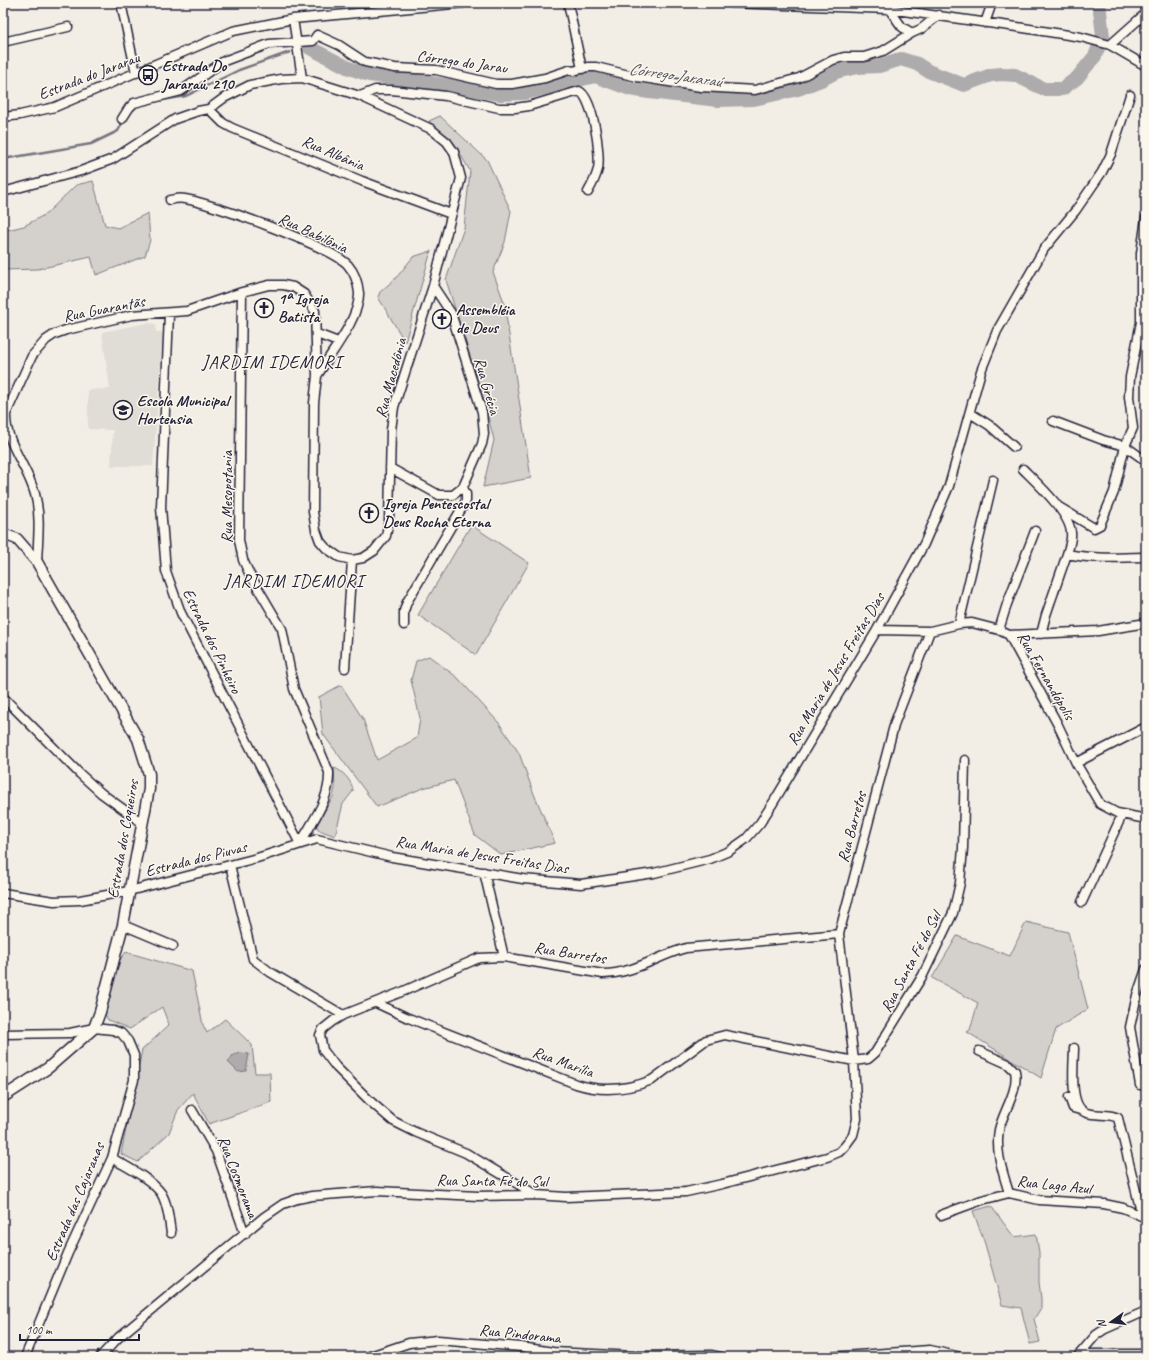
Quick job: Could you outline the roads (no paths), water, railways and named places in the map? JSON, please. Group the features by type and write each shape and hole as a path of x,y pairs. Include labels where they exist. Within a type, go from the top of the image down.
{"street":[{"path":"121,3 136,73"},
{"name":"Estrada do Jararau","path":"3,117 20,115 55,107 222,35 293,19 464,3"},
{"path":"568,3 582,69"},
{"path":"731,3 790,4 889,9 939,15 1081,37 1106,45 1146,66"},
{"path":"985,23 992,3"},
{"path":"889,9 902,27 912,33"},
{"path":"1106,45 1146,13"},
{"name":"Córrego do Jarau","path":"297,42 313,41 317,35 365,62 395,68 436,70 496,84 512,84 545,78 569,70 573,71 596,67 637,77 701,87 755,90 799,78 833,60 844,57 864,57 883,51 912,33 921,30 939,15"},
{"path":"293,19 302,78"},
{"path":"3,42 68,27"},
{"path":"122,119 134,103 181,91 210,69 236,55 269,44 297,42"},
{"name":"Rua Macedônia","path":"209,109 230,94 250,85 281,79 302,78 313,80 360,96 419,122 432,129 447,142 454,152 461,178 459,189 451,214 433,286 394,407 391,430 389,520 386,536 374,551 363,558 352,560"},
{"path":"360,96 375,90 398,90 446,96 499,108 515,108 529,106 579,92 583,93 588,101 597,138 599,158 596,177 588,192"},
{"name":"Rua Maria de Jesus Freitas Dias","path":"300,844 317,839 323,839 392,856 523,879 581,884 674,869 710,859 729,851 746,839 760,823 877,630 936,519 949,486 981,371 997,331 1044,249 1076,210 1102,172 1115,142 1130,95"},
{"path":"3,192 95,167 113,159 175,119 209,109"},
{"name":"Rua Albânia","path":"209,109 223,123 232,128 362,181 451,214"},
{"name":"Rua Babilônia","path":"170,200 184,199 244,218 318,247 340,258 348,265 353,273 359,292 356,311 317,376"},
{"path":"1023,469 1059,507 1094,528 1100,525 1114,492 1125,446 1133,428 1129,397 1130,376 1142,318 1141,253 1146,218"},
{"path":"169,314 187,311 242,292 269,285 283,284 304,294 310,301 315,311 317,334 317,376 314,403 313,512 316,530 320,541 326,548 339,557 352,560 345,668"},
{"name":"Rua Grécia","path":"433,286 451,313 484,424 482,444 463,487"},
{"name":"Rua Mesopotania","path":"242,292 239,540 243,560 249,573 282,630 294,689 329,772 330,786 324,804 300,844"},
{"name":"Rua Guarantãs","path":"37,562 39,518 36,494 9,440 6,420 6,414 32,356 46,340 66,330 132,315 150,313 169,314"},
{"name":"Estrada dos Pinheiro","path":"169,314 161,507 166,571 181,613 300,844"},
{"path":"317,334 338,342"},
{"path":"970,413 989,425 1014,447"},
{"path":"1052,421 1103,440 1125,446 1146,460"},
{"path":"390,468 439,495 453,495 463,487 466,494 466,501 407,602 404,611 404,625"},
{"path":"959,624 992,480"},
{"path":"1041,634 1067,554 1071,534 1059,507"},
{"path":"999,630 1007,604 1036,531"},
{"name":"Estrada dos Coqueiros","path":"3,534 17,539 37,562 138,739 150,774 149,789 141,822 123,926 100,1012 94,1028 48,1068 3,1098"},
{"path":"1067,554 1081,557 1105,558 1144,557"},
{"name":"Rua Fernandópolis","path":"877,630 930,631 959,624 972,623 999,630 1009,635 1058,725 1076,763 1100,804 1111,811 1122,815 1146,819"},
{"path":"1009,635 1098,631 1146,623"},
{"name":"Rua Barretos","path":"536,1195 466,1153 415,1132 393,1121 371,1102 336,1067 323,1050 320,1042 320,1035 323,1029 333,1021 343,1016 479,958 504,957 603,974 617,974 674,951 686,948 839,934 895,722 930,631"},
{"path":"3,697 80,774 141,822"},
{"path":"1076,763 1146,727"},
{"name":"Rua Santa Fé do Sul","path":"854,1060 868,1059 875,1053 923,976 954,913 960,883 964,848 964,760"},
{"path":"1082,902 1122,815"},
{"name":"Estrada dos Piuvas","path":"3,893 54,901 80,900 129,891 289,849 300,844"},
{"path":"230,865 253,959 270,972 343,1016"},
{"path":"484,872 504,957"},
{"path":"123,926 173,946"},
{"name":"Rua Santa Fé do Sul","path":"100,1357 120,1337 174,1291 264,1217 283,1204 312,1196 376,1190 478,1196 615,1196 686,1192 827,1157 839,1152 845,1146 854,1130 857,1119 854,1060 839,934"},
{"path":"1140,1085 1130,1027 1137,994 1146,970"},
{"name":"Rua Marília","path":"376,1003 406,1017 576,1084 603,1090 641,1085 652,1080 706,1040 725,1035 854,1060"},
{"name":"Estrada das Cajaranas","path":"3,1034 70,1033 94,1028 113,1030 121,1033 128,1040 134,1055 134,1080 112,1158 68,1254 25,1357"},
{"path":"1074,1048 1073,1086 1075,1099 1080,1110"},
{"path":"979,1050 1008,1064 1015,1071 1016,1085 1004,1113 998,1136 999,1157 1009,1194"},
{"path":"1069,1096 1073,1108 1080,1110"},
{"name":"Rua Cosmorama","path":"192,1110 216,1151 245,1234"},
{"name":"Rua Lago Azul","path":"1080,1110 1086,1113 1118,1118 1144,1217"},
{"path":"112,1158 150,1183 160,1193 165,1203 171,1233"},
{"name":"Rua Lago Azul","path":"941,1215 982,1200 1009,1194 1039,1200 1104,1204 1123,1208 1144,1217"},
{"path":"1078,1356 1096,1335 1105,1329 1146,1310"},
{"name":"Rua Pindorama","path":"367,1357 409,1343 438,1340 521,1347 553,1352 635,1356 712,1355 721,1357"},
{"path":"828,1357 930,1350 961,1357"},
{"path":"1078,1356 1146,1354"}],"waterway":[{"name":"Córrego Jararaú","path":"310,48 349,68 369,75 412,80 500,94 525,93 595,76 630,89 649,92 718,100 754,99 798,89 836,72 857,67 879,66 901,59 917,64 928,71 964,85 991,75 1002,74 1015,75 1044,89 1062,89 1077,78 1095,56 1103,36 1099,3"},
{"name":"Córrego Jararaú","path":"157,101 186,96 239,70 290,52"},
{"name":"Córrego Jararaú","path":"3,159 91,144 118,131 124,120"}],"place":[{"name":"Estrada Do Jararaú, 210","path":"148,75"},
{"name":"1ª Igreja Batista","path":"264,308"},
{"name":"Assembléia de Deus","path":"442,319"},
{"name":"Escola Municipal Hortensia","path":"123,410"},
{"name":"Igreja Pentescostal Deus Rocha Eterna","path":"369,513"}],"district":[{"name":"JARDIM IDEMORI","path":"272,362"},
{"name":"JARDIM IDEMORI","path":"294,581"}]}
